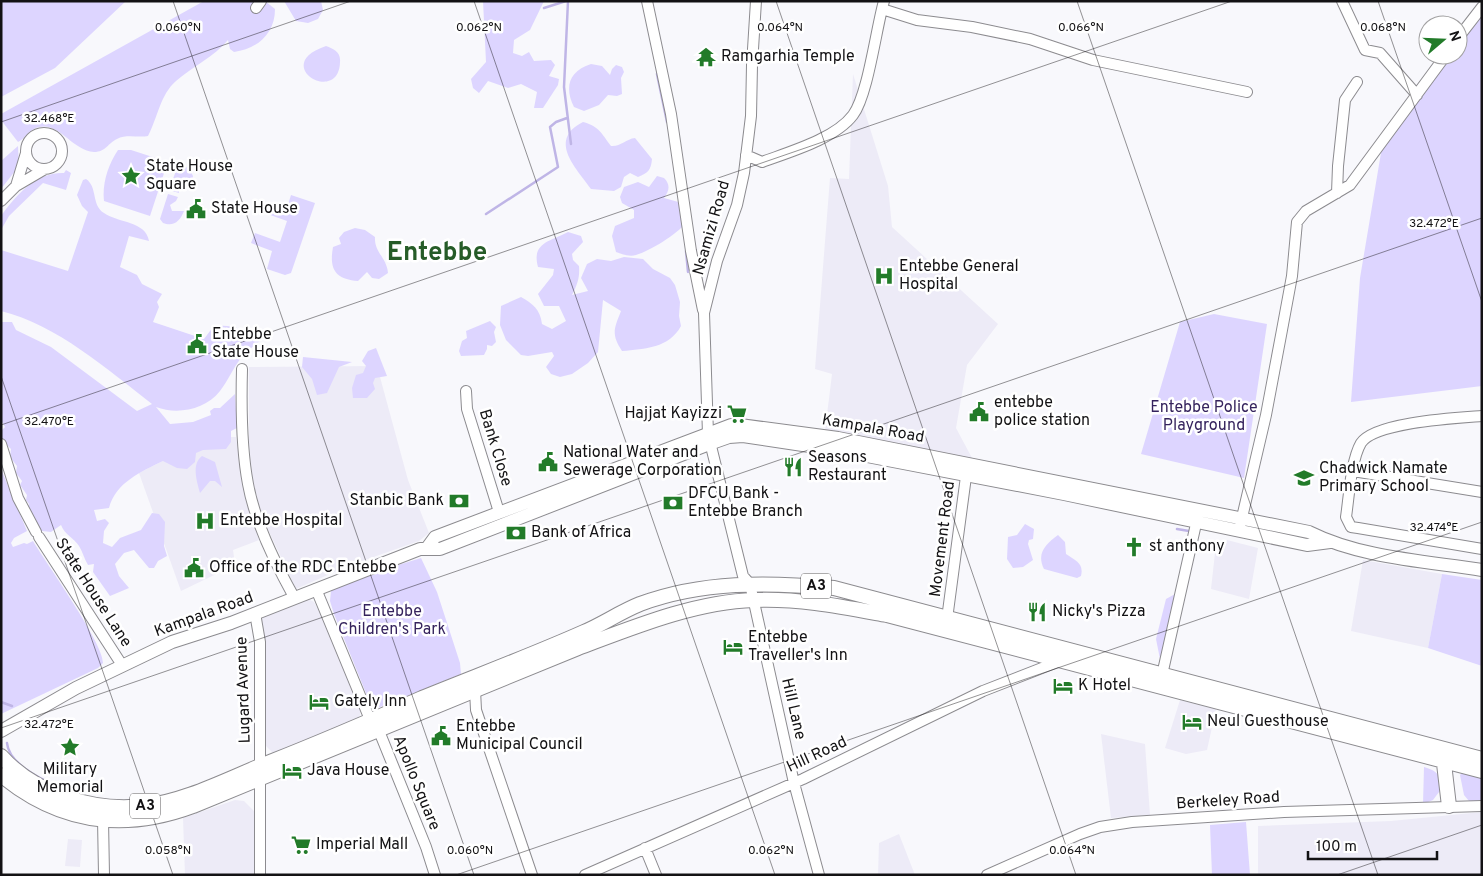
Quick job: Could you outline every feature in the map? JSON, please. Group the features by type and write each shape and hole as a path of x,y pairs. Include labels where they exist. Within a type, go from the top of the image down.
{"highway":[{"name":"A3","path":"1,775 44,804 74,815 103,820 132,821 175,813 259,780 375,727 422,698 585,632 638,605 702,588 750,584 834,588 1162,675 1443,756 1482,771"},
{"name":"A3","path":"1,756 28,778 65,797 97,806 118,808 165,802 475,690 642,624 716,605 753,600 826,604 887,615 1443,756 1482,759"},
{"path":"1443,756 1449,806"}],"main road":[{"name":"Kampala Road","path":"1,731 76,688 172,642 427,548 440,549 710,438 731,425 740,425 837,444 968,463 1309,532 1330,542 1376,553 1482,570"},
{"name":"Kampala Road","path":"427,548 435,537 499,512 710,438"},
{"name":"Kampala Road","path":"837,444 965,476 1064,494 1196,523 1307,545 1330,542"}],"street":[{"path":"648,1 671,114 691,251 704,313"},
{"name":"Nsamizi Road","path":"710,438 704,313 717,261 737,205 746,155 751,116 756,1"},
{"path":"1342,1 1365,50 1380,53 1417,95"},
{"path":"746,155 762,162 826,136 853,116 861,98 883,5 917,20 972,27 1030,39 1093,60 1247,92"},
{"path":"1468,25 1482,7"},
{"path":"1239,531 1266,415 1282,330 1292,276 1297,222 1306,211 1350,184 1363,170 1439,65"},
{"path":"1337,193 1345,100 1357,82"},
{"path":"1,201 16,186 56,165 61,156 62,147 56,137 42,133 33,136 27,143 26,153 16,186"},
{"path":"26,153 32,165 46,169"},
{"path":"242,369 243,440 248,484 259,522 294,598"},
{"name":"Bank Close","path":"466,391 467,409 499,512"},
{"path":"1482,416 1430,421 1377,430 1362,442 1357,453 1346,517 1352,526 1482,550"},
{"name":"Hill Lane","path":"710,438 743,576 750,584 794,782 819,875"},
{"name":"State House Lane","path":"1,444 18,498 37,534 122,665"},
{"name":"Movement Road","path":"947,619 968,463"},
{"path":"1353,471 1482,492"},
{"path":"1162,675 1200,509"},
{"name":"Apollo Square","path":"316,589 426,847 435,875"},
{"name":"Lugard Avenue","path":"255,613 260,642 261,766 259,780"},
{"name":"Hill Road","path":"585,875 794,782 938,712 1060,660"},
{"path":"475,690 476,710 532,875"},
{"path":"259,780 260,875"},
{"name":"Berkeley Road","path":"987,875 1055,844 1108,826 1284,812 1408,810 1449,806 1482,806"},
{"path":"103,820 104,875"},
{"path":"645,848 656,875"}],"shaded area":[{"name":"Entebbe General Hospital","path":"853,74 888,186 892,227 998,324 967,365 956,428 980,473 825,431 832,374 815,369 830,178 849,179"},
{"path":"377,366 408,480 429,533 419,541 348,566 296,589 264,521 253,484 249,445 249,367"},
{"name":"Entebbe Hospital","path":"228,437 236,437 244,489 259,540 233,550 235,565 181,591 139,473 175,455"},
{"path":"1227,540 1258,548 1249,599 1211,589 1215,553 1222,552"},
{"path":"1363,560 1442,574 1428,648 1351,631"},
{"path":"308,599 314,602 320,613 360,709 360,715 357,720 273,753 266,746 261,622 263,617"},
{"path":"1180,700 1216,709 1207,750 1186,754 1165,748"},
{"path":"1101,734 1145,744 1150,815 1111,818"},
{"path":"235,800 244,801 255,812 257,875 185,875 183,818"},
{"path":"1482,812 1482,875 1258,875 1258,826 1391,821"},
{"path":"899,834 915,875 878,875 879,843"},
{"path":"68,839 82,840 80,867 65,866"}],"green space":[{"path":"1,1 126,1 55,68 1,97"},
{"path":"204,1 265,1 275,9 272,26 263,39 250,48 234,52 230,49 228,40 176,81 166,93 148,136 121,138 101,151 94,152 79,147 59,132 46,127 36,128 18,142 1,120 1,114"},
{"path":"284,1 321,1 323,10 318,19 308,23 296,21"},
{"path":"483,1 544,1 530,30 514,40 513,53 522,56 529,52 534,61 551,60 555,65 549,76 559,79 558,85 543,108 534,108 537,92 521,84 508,88 488,81 479,93 473,88 471,79 486,62"},
{"path":"1482,13 1482,386 1351,402 1360,278 1383,141 1441,65 1468,65 1468,30"},
{"path":"326,46 338,53 340,62 337,75 329,81 320,81 311,78 305,71 304,63 310,54"},
{"path":"591,64 602,66 610,75 616,65 622,67 624,72 621,78 622,94 617,96 608,95 599,105 584,111 574,107 569,93 569,86 573,75"},
{"path":"583,122 597,128 611,146 635,138 652,159 648,171 638,177 630,173 624,177 621,187 614,191 591,189 572,163 566,146 567,137 572,129"},
{"path":"18,146 19,166 1,189 1,161"},
{"name":"State House Square","path":"118,150 131,150 165,161 167,164 150,216 104,201 106,175"},
{"path":"182,166 189,168 193,176 192,185 184,180 178,182 179,193 169,190 177,168"},
{"path":"66,170 71,173 66,190 43,183 9,216 1,230 1,216 20,193 44,176 64,173"},
{"path":"657,176 664,178 668,183 668,190 664,198 682,203 686,223 670,237 642,253 631,256 616,252 612,236 615,226 634,218 634,210 622,203 620,197 624,187 638,182 649,187"},
{"path":"86,179 90,182 100,210 110,216 137,226 147,234 149,241 129,236 120,267 137,275 142,284 162,294 157,302 159,307 153,322 204,339 213,327 226,326 244,330 261,340 241,358 220,391 207,403 199,407 173,411 156,407 170,424 193,422 211,415 210,411 214,408 220,408 235,394 237,428 231,431 231,442 226,449 203,450 196,453 195,462 187,469 177,468 163,461 138,474 123,485 112,499 109,508 94,510 97,521 105,519 109,523 104,531 103,543 112,547 120,538 141,530 152,513 159,514 165,522 164,546 167,556 158,561 154,568 149,568 134,550 124,553 115,564 119,576 129,588 110,596 93,572 94,564 88,565 79,546 61,525 51,532 33,530 27,513 29,504 26,500 27,495 20,485 22,481 16,473 17,466 10,457 11,449 1,439 1,431 5,427 1,420 1,322 12,322 16,330 51,347 137,411 152,404 62,337 22,318 1,311 1,250 68,271 88,212 82,206 77,195 83,180"},
{"path":"168,194 178,197 170,205 172,211 184,211 181,218 173,224 163,223 160,219"},
{"path":"291,195 315,203 291,273 285,275 267,269 272,251 251,243 255,233 280,242 287,221 262,212 265,204 286,211"},
{"path":"355,228 365,230 375,237 376,247 388,273 379,279 372,278 367,272 358,281 350,280 339,275 333,267 333,247 341,244 339,238 344,232"},
{"path":"568,232 581,236 583,242 572,254 573,260 579,266 579,270 578,281 572,295 588,291 581,278 587,264 597,259 611,261 624,257 643,259 653,269 670,278 675,285 680,302 679,316 681,326 676,333 670,339 656,346 622,351 615,336 621,311 603,300 598,352 588,363 572,374 560,377 551,374 546,367 554,356 552,352 528,356 521,355 506,340 500,325 501,306 521,297 535,307 540,314 542,324 552,329 566,321 559,306 544,306 538,294 553,275 554,269 538,267 537,252 540,247 550,240"},
{"name":"Entebbe Police Playground","path":"1214,314 1267,324 1244,478 1141,454 1180,322"},
{"path":"490,321 496,327 494,332 496,342 492,346 487,345 484,355 461,356 459,351 462,341 467,338 466,331"},
{"path":"376,348 387,376 375,378 373,383 375,389 367,398 353,398 352,388 356,375 363,373 366,366 362,361 368,351"},
{"path":"303,357 352,362 339,367 327,393 317,395 312,379 302,367"},
{"path":"202,456 215,462 222,487 215,481 210,481 200,493 196,479 196,468"},
{"path":"1,469 27,531 14,538 11,543 13,547 33,541 85,622 101,653 103,663 98,668 1,714"},
{"path":"1025,524 1034,529 1033,539 1029,540 1028,544 1033,560 1023,567 1013,568 1007,559 1008,537 1017,535"},
{"path":"1058,535 1065,542 1066,554 1080,565 1082,572 1081,576 1077,578 1044,569 1041,558 1043,549"},
{"name":"Entebbe Children's Park","path":"421,558 437,592 460,663 461,674 375,709 370,703 334,614 330,601 331,591 340,583"},
{"path":"1442,574 1482,580 1482,666 1428,648"},
{"path":"1175,594 1177,595 1164,655 1160,659 1156,639 1166,599"},
{"path":"1424,767 1437,774 1442,788 1433,800 1423,804"},
{"path":"1462,773 1482,777 1482,801 1469,801 1464,795 1460,775"},
{"path":"1246,822 1250,875 1212,875 1210,825"}],"waterway":[{"path":"544,8 566,1"},
{"path":"568,1 564,87 571,144"},
{"path":"657,74 667,122"},
{"path":"486,214 558,167 550,127 556,122 567,118"},
{"path":"686,251 688,272"},
{"path":"1177,529 1189,531"},
{"path":"1,702 12,706"},
{"path":"7,743 15,760 23,767 32,774 70,792"}],"place":[{"name":"Ramgarhia Temple","path":"706,57"},
{"name":"State House Square","path":"131,176"},
{"name":"State House","path":"196,209"},
{"name":"Entebbe General Hospital","path":"884,276"},
{"name":"Entebbe State House","path":"197,344"},
{"name":"entebbe police station","path":"979,412"},
{"name":"Hajjat Kayizzi","path":"737,414"},
{"name":"National Water and Sewerage Corporation","path":"548,462"},
{"name":"Seasons Restaurant","path":"793,467"},
{"name":"Chadwick Namate Primary School","path":"1304,478"},
{"name":"Stanbic Bank","path":"459,501"},
{"name":"DFCU Bank - Entebbe Branch","path":"673,503"},
{"name":"Entebbe Hospital","path":"205,521"},
{"name":"Bank of Africa","path":"516,533"},
{"name":"st anthony","path":"1134,547"},
{"name":"Office of the RDC Entebbe","path":"194,568"},
{"name":"Nicky's Pizza","path":"1037,612"},
{"name":"Entebbe Traveller's Inn","path":"733,647"},
{"name":"K Hotel","path":"1063,686"},
{"name":"Gately Inn","path":"319,702"},
{"name":"Neul Guesthouse","path":"1192,722"},
{"name":"Entebbe Municipal Council","path":"441,736"},
{"name":"Military Memorial","path":"70,747"},
{"name":"Java House","path":"292,771"},
{"name":"Imperial Mall","path":"301,845"}],"district":[{"name":"Entebbe","path":"437,253"}]}
